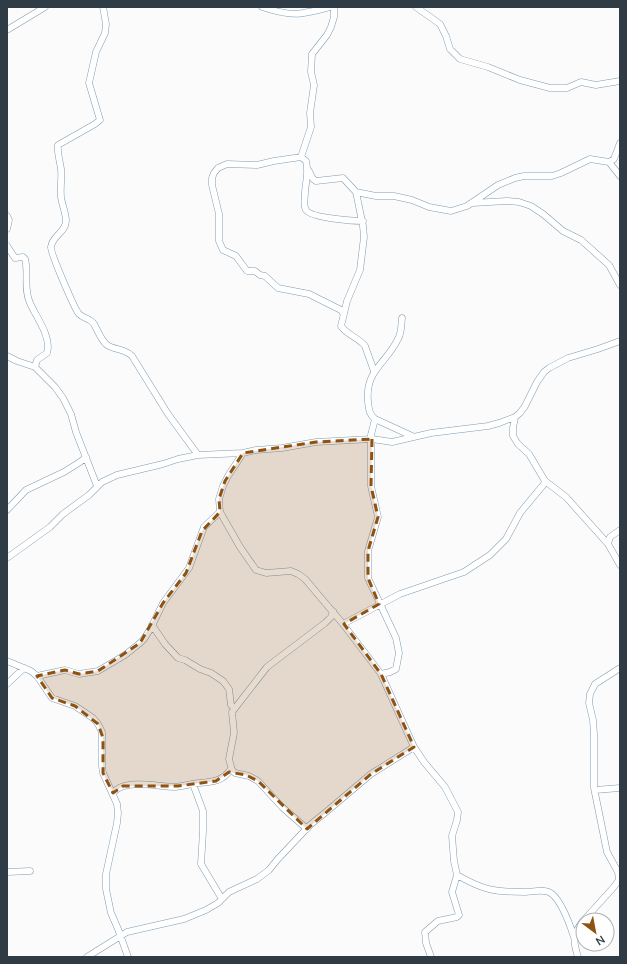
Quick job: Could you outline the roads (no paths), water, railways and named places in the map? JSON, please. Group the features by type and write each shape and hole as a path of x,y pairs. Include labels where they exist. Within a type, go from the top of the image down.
{"street":[{"path":"9,27 45,7"},
{"path":"103,7 106,24 105,33 96,52 89,86 100,120 58,145 61,171 61,197 66,223 64,228 51,244 51,251 78,313 89,318 104,342 127,352 132,356 168,414 198,455"},
{"path":"262,7 277,12 295,15 330,7"},
{"path":"301,157 311,127 310,113 314,85 312,54 327,35 331,27 334,17 334,7"},
{"path":"416,7 440,24 450,49 460,59 488,67 520,80 550,88 567,88 581,82 596,85 620,81"},
{"path":"356,192 369,195 390,195 406,198 429,207 451,211 472,203 498,185 515,178 524,176 552,176 562,173 590,159 609,162 614,160 620,143"},
{"path":"344,313 341,310 308,294 278,288 265,276 260,275 255,271 247,271 236,256 225,252 219,244 219,214 213,192 212,178 218,168 227,164 257,165 301,157 306,161 308,171 305,193 305,208 307,212 338,220 362,221"},
{"path":"609,162 620,176"},
{"path":"308,171 316,181 343,178 356,192 364,237 360,270 350,294 341,324 342,327 365,346 374,371"},
{"path":"472,203 507,201 519,202 531,206 563,231 581,240 609,265 620,284"},
{"path":"7,216 9,220 7,229"},
{"path":"7,246 15,258 22,257 25,260 28,298 40,322 48,345 47,353 37,360 35,367"},
{"path":"402,318 401,332 398,339 374,371 367,392 369,412 374,419 413,436"},
{"path":"7,558 50,528 63,514 89,495 97,486 117,475 198,455 243,453 316,442 372,439 390,442 413,436 488,426 515,417 525,406 537,382 549,368 568,358 598,350 620,341"},
{"path":"7,356 35,367 55,387 68,406 76,432 97,486"},
{"path":"515,417 513,436 518,444 529,454 545,481 566,497 608,544 620,565"},
{"path":"374,419 372,431 371,486 378,517 368,551 368,578 396,638 399,652 396,669 381,674"},
{"path":"243,453 223,486 219,499 220,512 232,534 256,570 263,573 288,571 298,574 307,581 333,611 381,674 414,747 424,762 445,787 458,812 452,836 457,875 452,892 459,915 457,917 438,921 425,932 426,943 431,957"},
{"path":"7,510 26,490 64,472 86,457"},
{"path":"343,624 379,604 412,589 460,574 490,555 506,539 520,513 545,481"},
{"path":"37,676 65,670 80,674 100,670 136,647 144,639 163,603 189,568 204,528 220,512"},
{"path":"608,544 610,537 620,530"},
{"path":"307,829 282,807 258,781 249,776 235,773 231,768 229,758 234,733 232,715 234,708 267,667 325,623 331,617 333,611"},
{"path":"152,625 178,658 200,669 211,672 223,681 228,689 230,702 234,708"},
{"path":"7,661 24,668 37,676 52,698 75,706 93,718 102,732 103,772 117,804 117,823 106,880 109,906 128,957"},
{"path":"7,684 24,668"},
{"path":"592,912 613,888 619,878 617,870 607,852 595,790 594,734 593,720 589,703 590,694 598,682 620,668"},
{"path":"87,957 127,932 188,918 216,905 229,892 257,879 269,870 307,829 371,774 414,747"},
{"path":"113,793 117,788 127,785 142,784 174,787 220,780 226,776 231,768"},
{"path":"193,784 203,811 201,864 222,899"},
{"path":"595,790 620,788"},
{"path":"7,872 30,871"},
{"path":"457,875 481,888 490,890 518,892 546,890 552,894 558,901 569,922 578,957"},
{"path":"574,937 575,933"}]}
